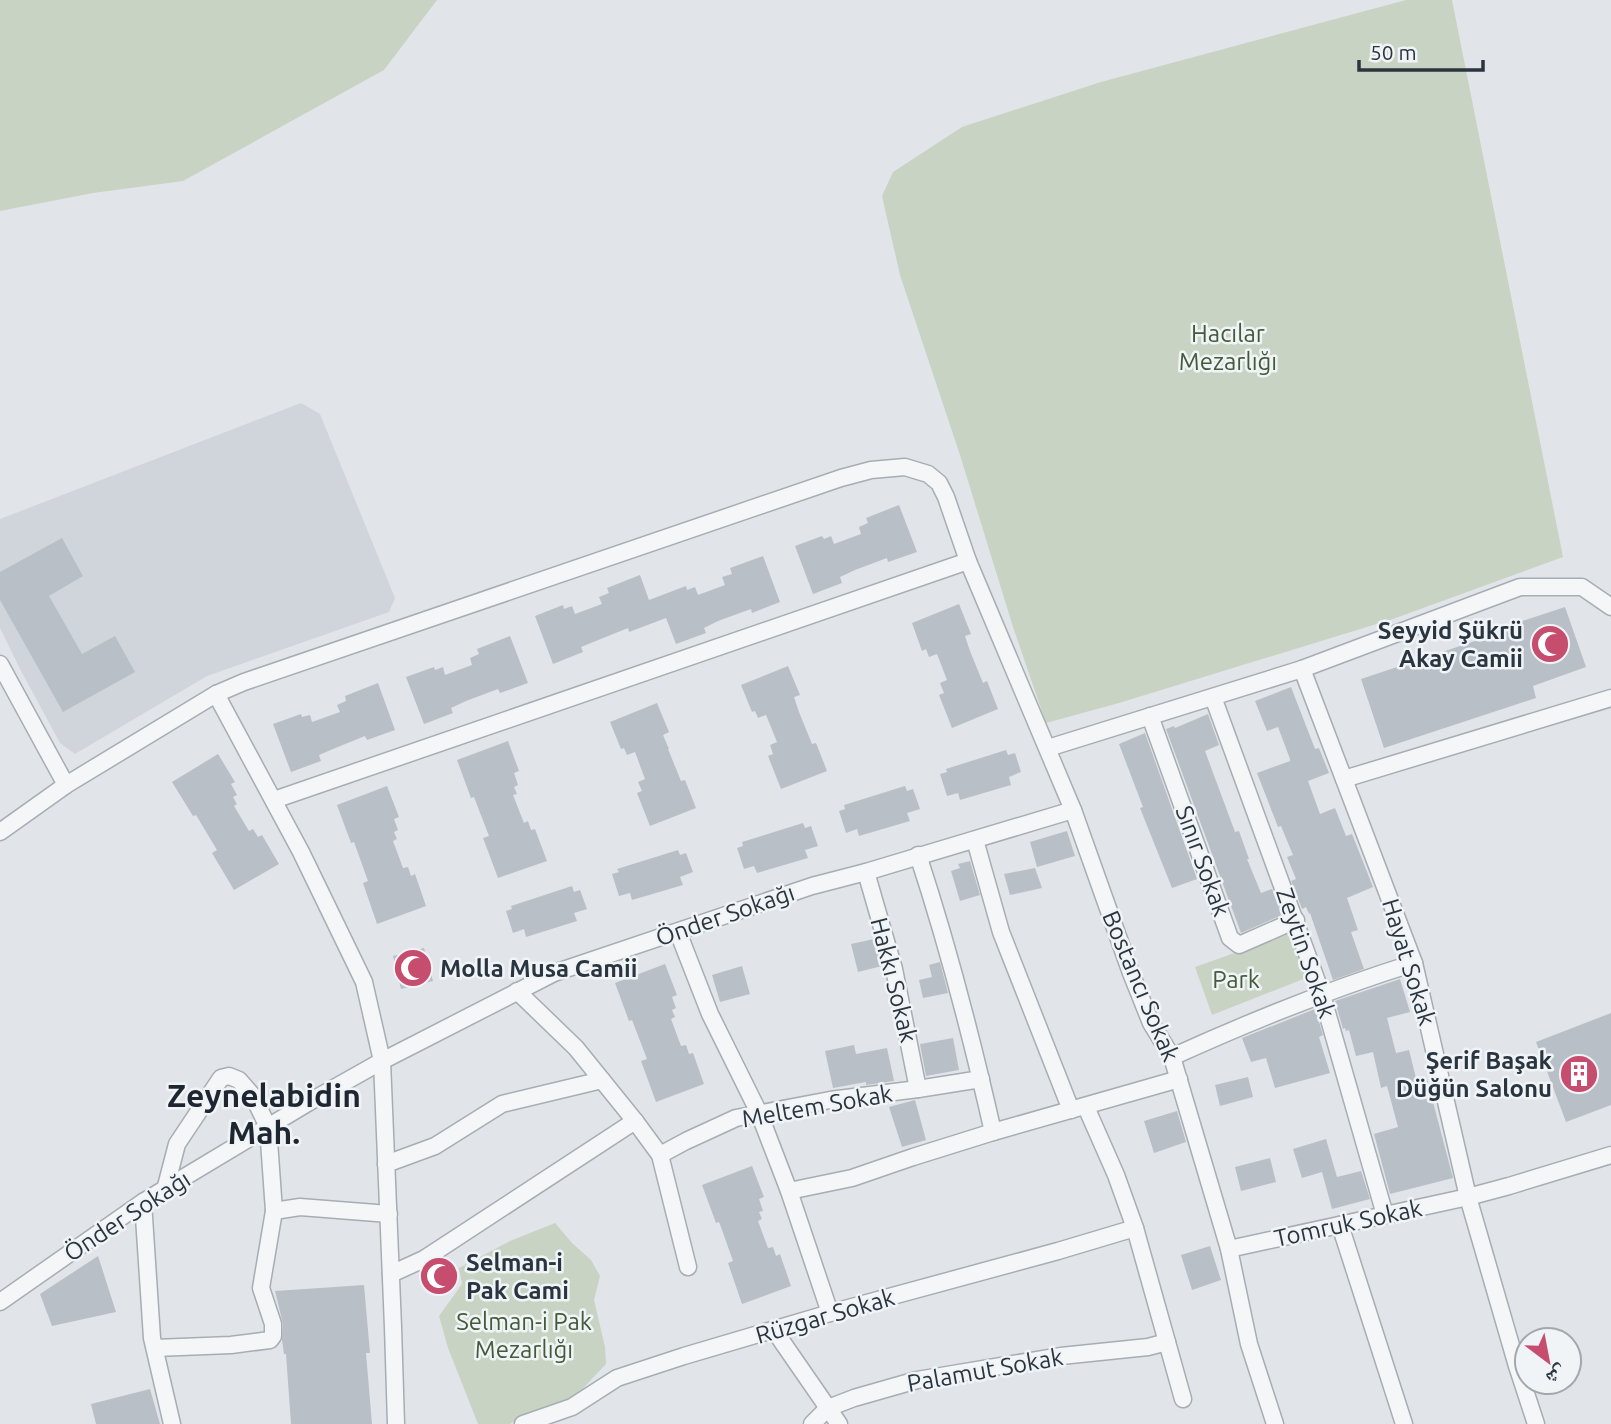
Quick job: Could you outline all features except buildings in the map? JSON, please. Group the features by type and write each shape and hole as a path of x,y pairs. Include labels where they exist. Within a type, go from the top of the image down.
{"street":[{"name":"Bostancı Sokak","path":"0,832 66,785 216,694 244,682 841,478 871,470 905,467 928,474 939,483 946,497 968,561 1073,810 1151,1023 1172,1057 1228,1249 1249,1344 1275,1424"},
{"path":"274,800 968,561"},
{"path":"1048,748 1301,669 1520,587 1582,587 1611,607"},
{"path":"0,664 66,785"},
{"name":"Hayat Sokak","path":"1301,669 1414,963 1468,1197 1532,1423"},
{"path":"216,694 301,852 364,982 382,1061 396,1424"},
{"name":"Zeytin Sokak","path":"1213,697 1322,995 1385,1215"},
{"path":"1344,779 1611,698"},
{"name":"Sınır Sokak","path":"1150,716 1230,938 1239,945 1296,920"},
{"name":"Önder Sokağı","path":"0,1302 143,1202 268,1127 382,1061 554,973 812,886 1073,810"},
{"path":"975,840 1001,932 1078,1108 1116,1175 1135,1228 1183,1399"},
{"path":"918,855 938,916 993,1132"},
{"name":"Hakkı Sokak","path":"866,872 894,969 918,1089"},
{"path":"678,932 710,1014 759,1113 789,1191 830,1313"},
{"path":"1172,1057 1241,1026 1414,963"},
{"path":"517,990 576,1048 660,1155 688,1267"},
{"path":"155,1348 231,1345 270,1340 273,1336 273,1324 261,1288 274,1211 268,1127 253,1096 239,1080 229,1076 221,1079 177,1144 165,1189"},
{"name":"Meltem Sokak","path":"660,1155 736,1118 830,1100 981,1079"},
{"path":"789,1191 852,1178 993,1132 1179,1079"},
{"path":"386,1164 435,1146 502,1104 602,1080"},
{"path":"391,1274 424,1259 635,1121"},
{"name":"Tomruk Sokak","path":"1228,1249 1468,1197 1611,1155"},
{"path":"143,1202 152,1338 173,1424"},
{"path":"274,1211 300,1207 388,1214"},
{"path":"1340,1225 1404,1424"},
{"name":"Rüzgar Sokak","path":"523,1424 572,1407 617,1378 684,1356 1135,1228"},
{"path":"774,1330 839,1424"},
{"name":"Palamut Sokak","path":"812,1424 828,1408 917,1380 1060,1356 1148,1347 1167,1342"}],"shaded area":[{"path":"301,403 320,414 395,598 389,612 207,676 75,754 60,743 0,628 0,519"}],"green space":[{"path":"0,0 437,0 384,70 183,181 93,193 0,211"},
{"name":"Hacılar Mezarlığı","path":"1406,0 1452,0 1563,557 1393,619 1046,723 900,275 882,196 893,172 962,127 1101,82"},
{"name":"Park","path":"1294,932 1311,976 1212,1015 1195,967"},
{"name":"Selman-i Pak Mezarlığı","path":"555,1223 591,1260 600,1276 594,1300 605,1347 606,1364 573,1399 510,1424 478,1424 448,1348 439,1316 462,1284 459,1268 510,1241"}],"place":[{"name":"Seyyid Şükrü Akay Camii","path":"1550,644"},
{"name":"Molla Musa Camii","path":"413,968"},
{"name":"Şerif Başak Düğün Salonu","path":"1579,1074"},
{"name":"Selman-i Pak Cami","path":"439,1276"}],"district":[{"name":"Zeynelabidin Mah.","path":"264,1114"}]}
